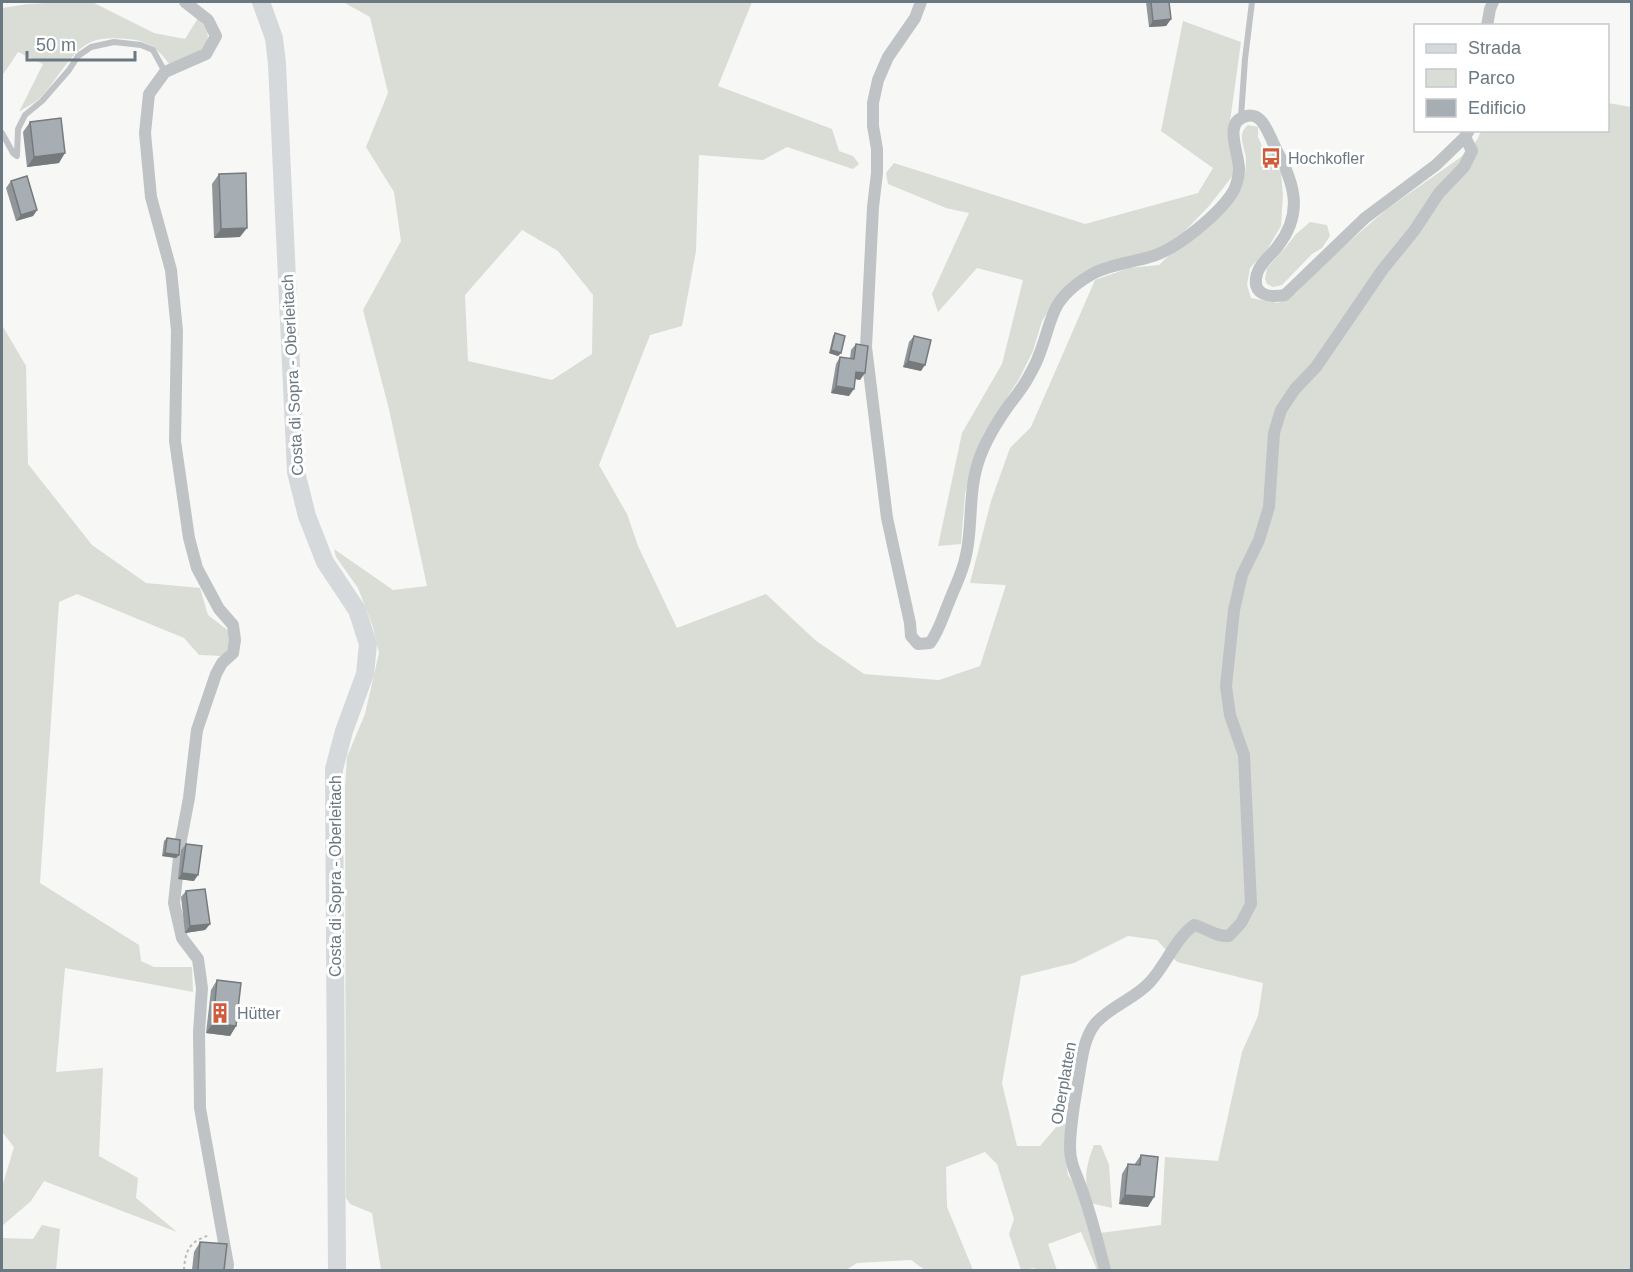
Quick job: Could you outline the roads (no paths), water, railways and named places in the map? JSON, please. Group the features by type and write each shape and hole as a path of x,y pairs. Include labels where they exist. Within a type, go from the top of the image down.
{"main road":[{"name":"Costa di Sopra - Oberleitach","path":"261,2 274,38 277,64 296,472 307,516 325,562 357,610 368,644 365,674 334,769 337,1270"}],"street":[{"path":"185,2 208,20 216,36 206,54 165,72 149,94 145,133 151,197 171,270 177,332 175,441 189,538 197,568 219,609 233,625 235,640 233,653 222,663 216,674 197,730 174,903 182,938 198,959 202,988 199,1032 200,1108 228,1265 226,1270"},
{"path":"921,2 915,18 888,57 878,80 873,103 878,173 873,207 866,347 887,518 911,636 918,644 930,643 937,634 960,576 967,554 975,472 984,445 999,419 1028,379 1058,304 1076,284 1099,271 1155,255 1173,246 1200,227 1217,211 1234,191 1239,170 1234,126 1241,117 1257,117 1263,124 1287,171 1293,189 1294,205 1291,225 1279,245 1260,265 1256,277 1257,287 1263,295 1275,297 1285,295 1365,218 1436,165 1467,134"},
{"path":"1487,24 1493,2"},
{"name":"Oberplatten","path":"1105,1270 1081,1187 1073,1170 1070,1149 1074,1102 1088,1038 1094,1025 1103,1016 1149,983 1185,932 1194,925 1221,937 1229,936 1242,923 1251,904 1244,755 1230,715 1226,686 1234,610 1242,575 1259,540 1269,507 1274,433 1281,410 1295,389 1316,367 1383,269 1414,231 1438,193 1464,167 1472,151 1467,134"}],"lane":[{"path":"1241,117 1252,2"},
{"path":"2,134 17,156 18,129 25,115 42,101 78,56 91,47 114,42 141,45 153,50 165,72"}],"place":[{"name":"Hochkofler","path":"1271,158"},
{"name":"Hütter","path":"220,1013"}]}
